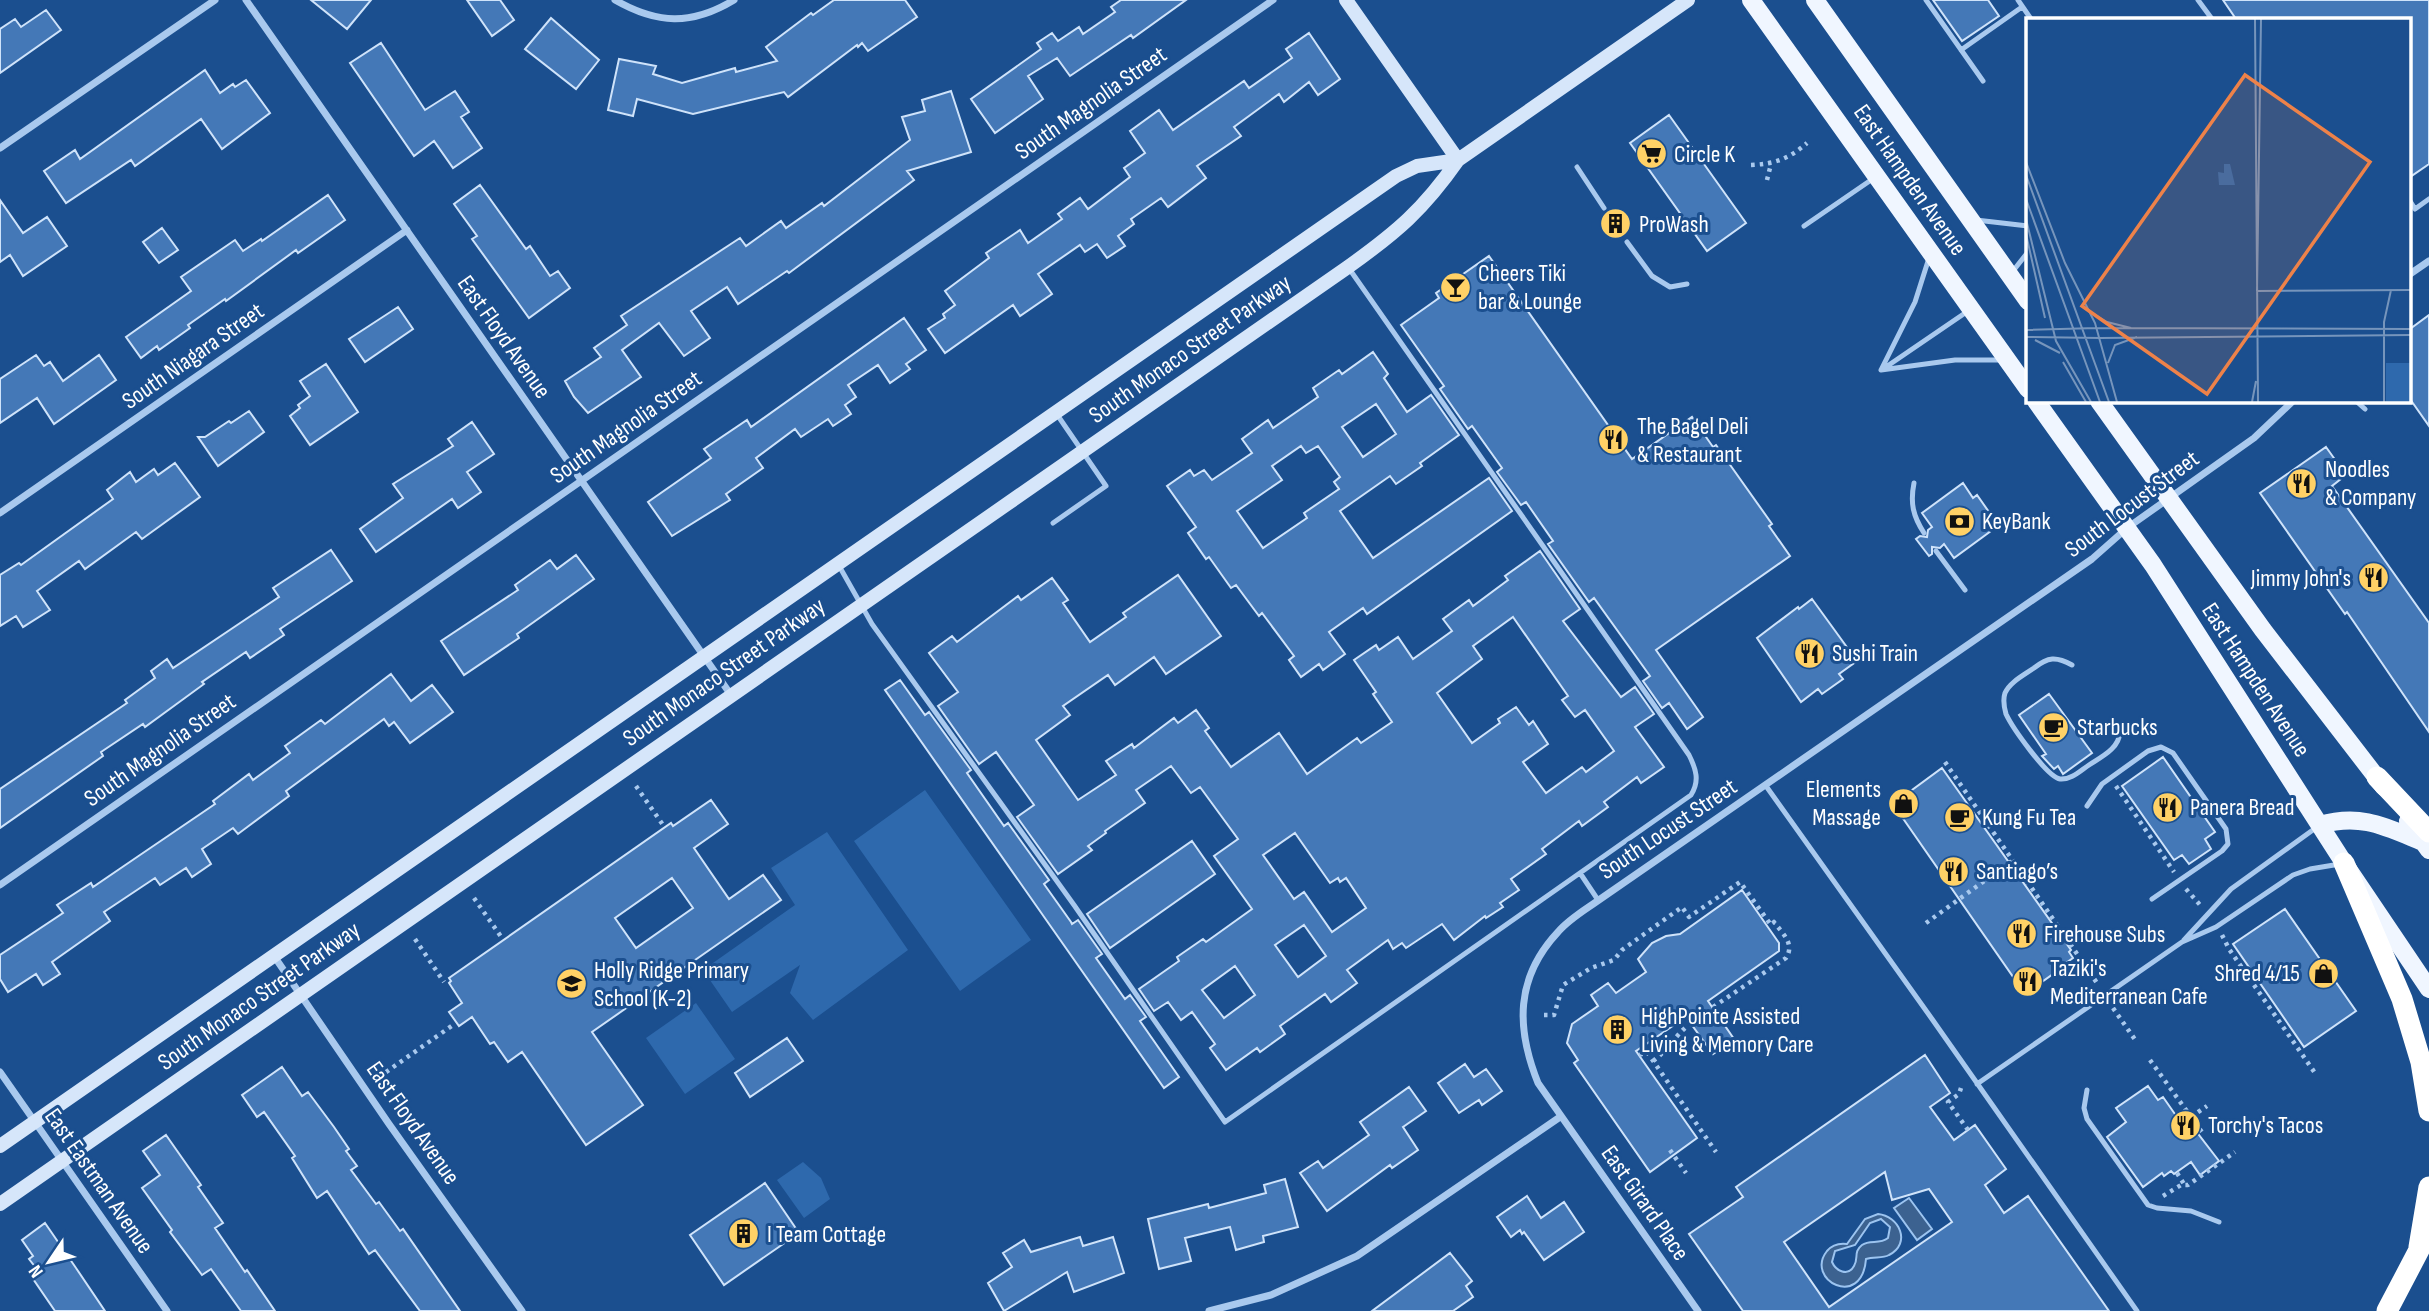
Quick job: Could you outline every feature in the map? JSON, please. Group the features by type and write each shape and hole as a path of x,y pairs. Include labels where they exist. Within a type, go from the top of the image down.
{"highway":[{"path":"2377,777 2427,842"},
{"path":"2344,863 2402,999 2421,1062 2429,1111"},
{"path":"2418,1252 2429,1187"},
{"path":"2388,1311 2429,1231"}],"main road":[{"path":"1346,0 1458,160"},
{"name":"South Monaco Street Parkway","path":"0,1204 1348,267 1413,216 1437,190 1458,160 1688,0"},
{"name":"East Hampden Avenue","path":"1751,0 2026,386"},
{"name":"East Hampden Avenue","path":"1815,0 1971,219 2018,279 2026,297"},
{"name":"South Monaco Street Parkway","path":"0,1146 1396,176 1417,166 1458,160"},
{"name":"East Hampden Avenue","path":"2037,402 2127,528 2429,989"},
{"name":"East Hampden Avenue","path":"2100,402 2263,630 2377,777"},
{"path":"2320,825 2343,819 2364,820 2427,842"}],"street":[{"path":"0,148 215,0"},
{"name":"East Floyd Avenue","path":"246,0 731,695"},
{"path":"615,0 637,13 666,20 694,18 734,0"},
{"name":"South Magnolia Street","path":"0,885 1273,0"},
{"name":"South Niagara Street","path":"0,513 407,230"},
{"path":"2412,273 2429,261"},
{"name":"South Locust Street","path":"1560,1116 1538,1083 1529,1061 1523,1035 1522,1014 1529,978 1542,952 1558,932 1598,900 2092,559 2127,528 2254,438 2292,402"},
{"name":"East Floyd Avenue","path":"274,956 522,1311"},
{"name":"East Eastman Avenue","path":"0,1072 167,1311"},
{"path":"1209,1311 1280,1292 1357,1256 1560,1116"},
{"name":"East Girard Place","path":"1560,1116 1698,1311"}],"lane":[{"path":"1926,0 1947,24 1983,81"},
{"path":"2018,0 2030,18"},
{"path":"2199,0 2211,18"},
{"path":"1961,50 2022,7"},
{"path":"1577,167 1604,208"},
{"path":"1804,226 1876,176"},
{"path":"2412,204 2415,209 2429,199"},
{"path":"1971,219 2026,226"},
{"path":"1627,242 1652,276 1670,287 1687,284"},
{"path":"1881,370 1915,302 1931,252"},
{"path":"2018,279 2026,257"},
{"path":"838,564 878,633 1074,905 1225,1122 1691,794 1697,785 1694,765 1682,744 1348,267"},
{"path":"1881,370 1971,309"},
{"path":"1881,370 1955,360 2007,360"},
{"path":"2357,402 2365,409"},
{"path":"1053,523 1106,486 1056,413"},
{"path":"1914,483 1912,506 1916,521 1924,533"},
{"path":"1936,551 1965,590"},
{"path":"2072,664 2059,658 2047,659 2006,690 2006,713 2040,763 2058,779 2070,777 2113,748 2120,741 2120,732"},
{"path":"2087,806 2102,784 2148,751 2167,748 2180,762 2226,829 2228,844 2222,851 2152,899"},
{"path":"1766,786 2137,1311"},
{"path":"2182,942 2231,889 2320,825"},
{"path":"1977,1084 2182,942 2216,927 2293,875 2344,863"},
{"path":"1580,873 1598,900"},
{"path":"2087,1090 2084,1108 2087,1119 2148,1205 2191,1211 2219,1222"}],"path":[{"path":"1751,165 1772,164 1807,144"},
{"path":"1767,180 1772,164"},
{"path":"1945,762 2096,983"},
{"path":"2115,785 2177,875"},
{"path":"636,786 663,825"},
{"path":"1926,923 2012,861"},
{"path":"1544,1015 1554,1015 1560,992 1570,981 1591,968 1614,960 1622,950 1682,907 1689,917 1740,882 1771,925 1774,922 1790,944 1790,951 1786,958 1713,1007"},
{"path":"2183,885 2202,907"},
{"path":"474,898 502,938"},
{"path":"2220,933 2315,1073"},
{"path":"415,939 444,982"},
{"path":"2113,1008 2136,1041"},
{"path":"1653,1061 1667,1051 1675,1037 1691,1023"},
{"path":"379,1076 453,1026"},
{"path":"1639,1055 1647,1052 1716,1152"},
{"path":"2150,1060 2184,1111 2204,1135"},
{"path":"1961,1088 1959,1094 1948,1102 1968,1130"},
{"path":"2191,1117 2207,1106"},
{"path":"1670,1150 1686,1173"},
{"path":"2159,1196 2185,1185 2235,1152"},
{"path":"2177,1173 2185,1185"}],"shaded area":[{"path":"925,790 1031,940 960,991 854,841"},
{"path":"827,832 908,950 813,1020 790,993 800,965 732,1012 703,970 795,905 771,868"},
{"path":"696,1003 735,1059 685,1094 646,1038"},
{"path":"803,1162 821,1178 830,1199 804,1218 777,1180"},
{"path":"1909,1198 1932,1229 1917,1240 1894,1208"},
{"path":"1878,1214 1892,1220 1900,1231 1900,1244 1886,1256 1866,1259 1862,1274 1855,1283 1846,1287 1836,1285 1828,1280 1823,1272 1822,1262 1831,1247 1847,1244 1865,1219","holes":["1881,1219 1890,1227 1888,1238 1865,1243 1859,1248 1855,1263 1849,1271 1842,1272 1832,1262 1835,1251 1855,1245 1870,1223"]}],"building":[{"path":"311,0 371,0 347,29"},
{"path":"467,0 500,0 514,20 492,36"},
{"path":"834,0 905,0 917,17 868,51 862,43 858,47 857,45 788,97 784,92 693,114 637,99 633,116 608,110 619,59 656,66 653,74 682,83 735,68 736,72 777,61 766,47 811,13 813,15"},
{"path":"1121,0 1186,0 1133,38 1131,35 1070,76 1057,58 1028,76 1043,99 995,133 971,99 1041,49 1037,43 1052,33 1058,41 1079,27 1083,34 1115,12 1111,7"},
{"path":"1933,0 1988,0 1999,16 1962,41"},
{"path":"2223,0 2429,0 2429,164 2412,176 2412,18 2235,18"},
{"path":"46,10 61,30 0,73 0,29 15,19 21,27"},
{"path":"551,18 599,60 576,89 525,49"},
{"path":"1309,33 1340,79 1318,95 1309,82 1284,102 1279,94 1234,127 1241,136 1197,166 1206,178 1168,207 1161,198 1131,219 1134,224 1118,236 1125,246 1107,258 1097,244 1085,252 1080,245 1038,274 1052,294 1020,316 1013,305 945,353 928,329 945,318 943,314 955,305 945,291 989,258 986,253 1020,230 1028,243 1062,219 1058,214 1080,198 1088,209 1130,177 1124,168 1145,153 1130,131 1159,110 1173,130 1244,81 1249,88 1292,58 1286,49"},
{"path":"381,43 425,110 455,91 469,112 461,117 482,148 453,168 434,141 414,156 350,63"},
{"path":"205,70 220,93 233,84 235,87 246,80 270,113 222,149 201,119 135,166 131,160 66,203 44,171 75,150 80,159"},
{"path":"951,91 971,152 907,171 914,180 789,273 787,271 738,304 727,287 691,311 710,338 684,356 659,323 622,350 641,377 588,413 574,397 565,381 601,357 594,348 627,325 621,316 740,238 746,246 781,221 786,228 822,203 824,206 910,140 902,117 925,111 922,100"},
{"path":"1669,115 1746,223 1707,251 1630,143"},
{"path":"480,185 526,249 530,246 550,276 558,271 570,288 529,318 472,239 477,236 454,204"},
{"path":"328,195 345,220 298,253 296,250 226,301 225,299 159,350 157,346 141,358 126,337 191,291 181,277 235,240 243,251 261,239 262,241"},
{"path":"0,200 23,233 47,217 67,246 23,276 10,255 0,262"},
{"path":"162,228 178,250 159,263 143,242"},
{"path":"1489,256 1632,459 1692,417 1713,447 1716,445 1772,524 1769,526 1790,556 1656,650 1703,717 1687,729 1669,703 1662,708 1643,681 1650,676 1594,598 1589,602 1548,544 1553,541 1526,502 1521,505 1497,472 1502,468 1472,426 1468,429 1440,389 1444,386 1401,325 1439,298 1436,293"},
{"path":"398,307 413,329 365,362 349,339"},
{"path":"2429,315 2429,426 2412,402 2412,328"},
{"path":"904,318 926,350 906,364 910,369 890,383 878,365 848,385 856,397 845,405 851,414 833,426 828,419 801,437 795,429 756,458 763,468 726,494 730,500 672,536 648,502 711,458 704,449 747,420 751,427"},
{"path":"1373,352 1388,374 1384,378 1407,412 1431,395 1459,435 1396,484 1390,476 1340,511 1373,558 1489,478 1512,511 1367,614 1363,608 1329,632 1345,654 1323,670 1319,664 1301,677 1289,660 1294,656 1262,613 1259,616 1236,585 1231,588 1209,557 1206,559 1188,533 1196,527 1167,486 1190,470 1194,476 1204,470 1212,480 1252,453 1242,439 1268,420 1273,428 1318,397 1313,388 1339,370 1342,374","holes":["1376,404 1396,434 1363,457 1342,427","1301,446 1306,453 1318,446 1340,477 1334,482 1339,489 1304,513 1307,518 1263,548 1237,511 1282,480 1272,466"]},
{"path":"36,355 44,366 50,362 63,381 99,355 116,380 54,424 37,398 0,423 0,379"},
{"path":"326,364 358,412 310,445 290,416 300,408 298,405 310,396 300,381"},
{"path":"249,411 264,432 218,466 198,437 205,437"},
{"path":"472,422 494,454 467,472 481,492 458,508 452,499 376,552 360,529 403,498 393,484 453,446 448,439"},
{"path":"2326,447 2346,475 2332,486 2429,623 2429,732 2347,612 2345,614 2260,493"},
{"path":"175,463 200,497 142,539 136,532 85,569 79,561 37,591 50,610 23,627 16,616 0,626 0,575 19,563 21,565 113,499 107,490 130,472 136,482 154,469 158,475"},
{"name":"KeyBank","path":"1963,483 1973,498 1977,495 1989,512 1985,514 1995,528 1954,558 1944,544 1940,548 1932,547 1932,554 1929,556 1916,539 1920,536 1927,537 1928,530 1932,527 1922,513"},
{"path":"331,550 352,581 280,629 284,635 250,658 246,652 202,682 204,684 145,727 143,724 101,752 103,756 0,828 0,789 127,703 125,700 155,678 151,671 167,659 173,668 279,597 273,588"},
{"path":"1540,551 1580,609 1563,621 1621,697 1635,687 1654,714 1635,727 1664,767 1641,783 1637,777 1604,802 1608,807 1582,826 1579,821 1542,849 1546,854 1511,879 1519,890 1500,903 1503,907 1486,918 1485,916 1454,940 1442,924 1406,948 1402,943 1393,949 1388,940 1347,970 1357,983 1331,1002 1325,994 1280,1026 1285,1034 1260,1052 1257,1048 1226,1070 1210,1048 1215,1044 1192,1012 1181,1020 1168,1002 1154,1011 1139,989 1179,961 1177,957 1203,939 1206,942 1252,909 1214,856 1238,839 1200,787 1191,793 1171,766 1136,790 1145,803 1105,831 1106,833 1088,846 1092,850 1058,874 1017,817 1034,805 996,752 979,764 938,706 958,692 929,653 952,636 957,642 1018,596 1021,600 1052,578 1068,600 1063,603 1090,642 1126,617 1123,613 1178,575 1221,636 1166,674 1154,657 1115,685 1108,675 1063,706 1070,715 1036,740 1078,800 1116,775 1106,761 1132,744 1134,748 1174,718 1178,723 1196,710 1209,728 1205,731 1231,767 1279,733 1307,774 1357,738 1361,743 1392,722 1354,660 1376,645 1379,650 1398,637 1413,659 1452,631 1443,619 1469,600 1473,606 1508,580 1505,576","holes":["1513,617 1568,696 1562,700 1575,717 1585,710 1614,751 1586,772 1582,767 1546,793 1523,762 1548,744 1533,721 1529,725 1516,707 1498,719 1500,723 1472,743 1437,693 1482,659 1473,646","1295,833 1330,883 1338,878 1340,882 1346,878 1366,908 1332,932 1304,892 1294,899 1263,855","1304,925 1326,956 1298,977 1275,945","1235,966 1255,995 1224,1018 1202,990"]},
{"path":"576,555 594,579 517,634 519,638 464,675 441,641 518,590 515,585 550,560 557,569"},
{"path":"1812,599 1857,661 1839,674 1843,679 1822,694 1818,689 1801,702 1757,638"},
{"path":"391,674 411,701 432,685 453,712 410,743 394,722 389,726 384,719 286,791 289,796 238,834 233,828 202,849 211,864 192,877 186,868 160,885 155,878 104,912 110,921 52,962 60,974 43,985 36,974 8,992 0,979 0,955 63,913 57,905 91,883 93,887 215,804 213,801 249,774 253,780 290,753 285,746 321,720 325,724"},
{"path":"900,680 925,715 929,712 971,770 967,773 1004,826 1008,823 1049,880 1044,884 1072,924 1078,920 1102,954 1096,958 1125,999 1130,995 1146,1017 1140,1021 1179,1077 1164,1088 885,690"},
{"path":"2049,694 2092,753 2063,774 2058,766 2054,769 2042,756 2046,754 2019,715"},
{"path":"2163,757 2215,832 2205,839 2211,849 2189,864 2182,855 2174,860 2122,786"},
{"path":"1942,768 2071,950 2069,952 2073,958 2067,964 2025,994 1893,804"},
{"path":"711,800 728,824 694,848 729,899 763,875 781,900 592,1032 643,1105 586,1145 522,1052 508,1062 494,1042 490,1044 472,1017 459,1026 449,1012 462,1003 449,983 449,978 671,823 673,826","holes":["672,878 693,908 636,948 615,918"]},
{"path":"1192,841 1215,874 1110,948 1087,914"},
{"name":"HighPointe Assisted Living & Memory Care","path":"1742,890 1779,943 1779,951 1708,1001 1734,1039 1713,1054 1686,1017 1636,1051 1697,1138 1650,1172 1574,1063 1578,1060 1567,1043 1572,1024 1598,1006 1591,995 1608,983 1616,993 1646,972 1638,959 1652,943 1666,936 1680,934"},
{"path":"2285,909 2356,1011 2304,1047 2233,944"},
{"path":"787,1038 803,1061 750,1097 735,1073"},
{"path":"1925,1055 1950,1093 1930,1107 1954,1140 1975,1125 2006,1169 1985,1185 2004,1213 2028,1196 2109,1311 1743,1311 1689,1234 1743,1197 1736,1187","holes":["1885,1172 1892,1200 1929,1189 1952,1222 1829,1307 1784,1242"]},
{"path":"1465,1064 1474,1077 1486,1069 1502,1091 1482,1105 1479,1100 1459,1113 1438,1083"},
{"path":"282,1067 302,1096 308,1092 334,1127 357,1166 351,1170 376,1204 379,1202 400,1231 403,1229 460,1311 420,1311 375,1250 369,1254 327,1191 317,1198 292,1158 295,1156 264,1112 257,1117 242,1095"},
{"path":"2148,1086 2158,1100 2163,1097 2177,1117 2186,1112 2198,1130 2196,1131 2219,1161 2200,1175 2191,1162 2174,1174 2171,1171 2164,1176 2162,1173 2143,1187 2107,1137 2126,1122 2116,1108"},
{"path":"1409,1087 1426,1111 1403,1127 1418,1150 1392,1168 1390,1165 1327,1211 1300,1173 1318,1161 1323,1168 1369,1135 1360,1122"},
{"path":"166,1135 201,1185 198,1187 223,1223 215,1228 275,1311 241,1311 211,1269 202,1275 142,1188 160,1175 143,1151"},
{"path":"1285,1179 1298,1227 1263,1236 1264,1242 1236,1250 1230,1227 1185,1238 1191,1261 1159,1269 1148,1219 1208,1204 1209,1208 1266,1193 1264,1185"},
{"name":"I Team Cottage","path":"765,1183 799,1233 724,1285 690,1235"},
{"path":"1527,1196 1541,1218 1564,1202 1584,1232 1544,1260 1524,1232 1522,1234 1520,1230 1511,1237 1497,1217"},
{"path":"45,1223 105,1311 55,1311 29,1273 36,1268 29,1259 33,1256 22,1240"},
{"path":"1080,1237 1083,1246 1113,1237 1124,1273 1074,1292 1067,1272 1004,1311 988,1283 1012,1267 1003,1253 1024,1240 1031,1252"},
{"path":"1450,1253 1472,1281 1466,1286 1473,1297 1453,1311 1372,1311"}],"place":[{"name":"Circle K","path":"1651,154"},
{"name":"ProWash","path":"1616,224"},
{"name":"Cheers Tiki bar & Lounge","path":"1455,287"},
{"name":"The Bagel Deli & Restaurant","path":"1614,440"},
{"name":"Noodles & Company","path":"2302,483"},
{"name":"KeyBank","path":"1959,521"},
{"name":"Jimmy John's","path":"2374,578"},
{"name":"Sushi Train","path":"1809,653"},
{"name":"Starbucks","path":"2054,727"},
{"name":"Elements Massage","path":"1904,803"},
{"name":"Panera Bread","path":"2167,807"},
{"name":"Kung Fu Tea","path":"1959,817"},
{"name":"Santiago’s","path":"1953,871"},
{"name":"Firehouse Subs","path":"2021,934"},
{"name":"Shred 4/15","path":"2323,973"},
{"name":"Taziki's Mediterranean Cafe","path":"2027,982"},
{"name":"Holly Ridge Primary School (K-2)","path":"571,984"},
{"name":"HighPointe Assisted Living & Memory Care","path":"1618,1030"},
{"name":"Torchy's Tacos","path":"2185,1125"},
{"name":"I Team Cottage","path":"744,1234"}]}
